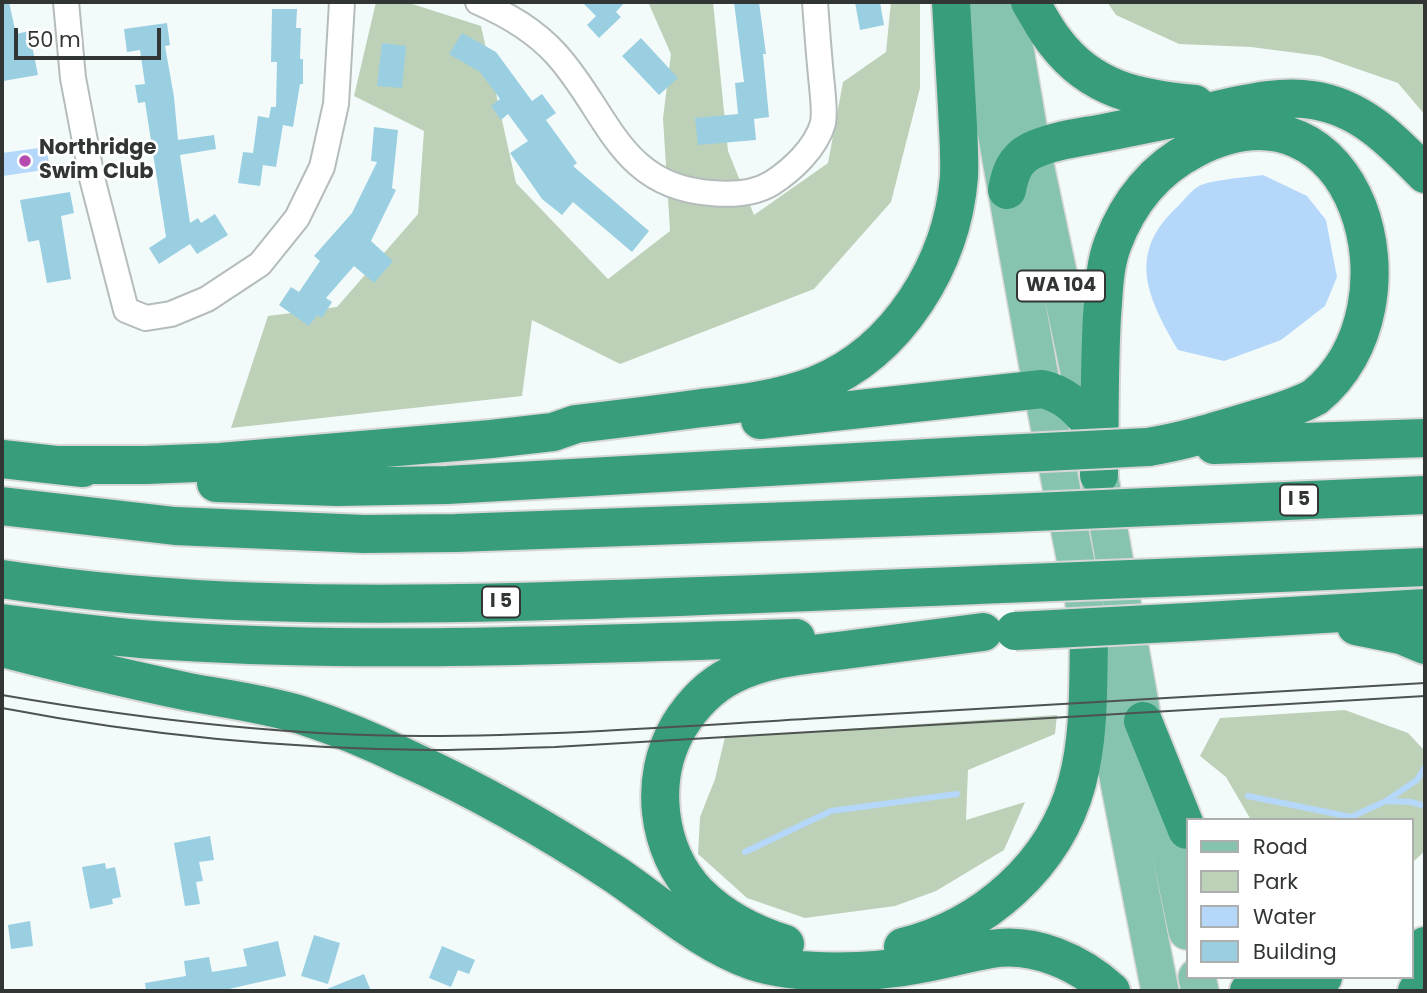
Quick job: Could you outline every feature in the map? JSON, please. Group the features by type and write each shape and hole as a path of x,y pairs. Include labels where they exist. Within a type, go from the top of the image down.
{"highway":[{"path":"59,465 146,466 220,462 553,432 576,424 732,405 789,394 817,385 848,367 901,321 917,300 947,241 955,209 959,164 951,2"},
{"path":"1030,2 1056,43 1077,66 1101,83 1131,95 1209,106 1298,99 1339,107 1382,132 1425,174"},
{"path":"1007,190 1015,165 1032,150 1239,105"},
{"path":"1099,475 1101,340 1106,266 1111,247 1128,209 1153,179 1170,164 1216,139 1245,133 1271,132 1304,140 1342,161 1364,183 1381,210 1391,237 1394,261 1393,294 1387,316 1374,343 1358,364 1335,384 1296,406 1196,437 1148,447"},
{"path":"553,432 578,440 953,401 1042,389 1066,399 1080,410 1090,423"},
{"path":"2,459 222,483 337,487 447,485 982,454 1425,438"},
{"name":"I 5","path":"2,506 175,526 364,534 988,514 1425,495"},
{"name":"I 5","path":"2,579 138,597 364,604 687,598 1425,567"},
{"path":"2,623 168,641 366,648 489,647 999,631 1425,608"},
{"path":"1267,618 1368,627 1401,635 1425,645"},
{"path":"999,631 769,661 739,671 711,689 686,716 674,735 663,769 660,792 664,833 672,856 697,893 713,907 753,932 793,946 837,953 905,947 951,931 979,915 1022,879 1052,839 1066,812 1077,781 1084,739 1089,634"},
{"path":"2,648 97,673 300,715 406,757 517,814 615,875 705,937 754,961 801,969 875,971 920,965 991,949 1017,948 1073,964 1111,991"},
{"path":"1143,721 1186,828"},
{"path":"1249,991 1312,979"},
{"path":"1417,991 1425,988"}],"main road":[{"name":"WA 104","path":"973,2 1042,389 1160,991"},
{"name":"WA 104","path":"1007,2 1032,150 1090,423 1143,721 1186,926"},
{"path":"1144,903 1167,961 1173,991"}],"street":[{"path":"66,2 73,78 92,178 126,310 146,318 171,314 207,299 260,264 297,218 322,166 336,104 342,2"},
{"path":"478,2 510,16 539,36 559,57 614,138 641,170 668,184 695,192 730,195 763,188 789,172 811,146 823,123 814,2"}],"green space":[{"path":"376,2 406,2 481,26 516,183 608,279 670,231 663,118 671,54 648,2 713,2 728,151 754,215 828,163 843,82 886,52 891,2 920,2 920,88 891,202 814,289 620,364 532,320 522,396 231,428 268,316 337,307 418,214 424,131 354,96"},
{"path":"1107,2 1425,2 1425,115 1398,83 1320,56 1251,47 1179,44 1116,15"},
{"path":"1345,710 1408,733 1425,751 1425,851 1413,860 1413,818 1250,818 1226,777 1200,756 1220,718"},
{"path":"1057,715 1055,734 968,770 966,820 1025,802 1004,850 936,891 895,906 805,918 747,898 698,854 700,817 715,779 725,737"}],"water":[{"name":"Northridge Swim Club","path":"46,147 50,169 3,176 2,153"},
{"path":"1263,175 1307,196 1326,220 1337,277 1325,306 1281,340 1224,361 1178,350 1151,296 1147,261 1151,244 1160,227 1199,186 1220,180"}],"building":[{"path":"2,2 9,2 16,34 29,31 38,75 3,81"},
{"path":"582,2 625,2 616,12 621,17 599,38 587,25 596,16"},
{"path":"734,2 759,2 766,54 763,54 769,117 754,119 756,140 698,145 695,118 738,114 735,83 744,82"},
{"path":"855,2 880,2 884,25 860,30"},
{"path":"272,9 297,9 296,28 301,28 300,59 303,59 303,84 300,84 293,127 283,125 276,167 263,165 260,186 238,183 243,152 253,153 258,116 269,118 271,107 276,107 277,62 271,62"},
{"path":"167,23 170,45 165,46 178,140 214,135 216,149 180,155 190,223 198,218 201,223 215,214 228,235 197,254 190,244 159,264 149,248 166,237 145,102 138,103 135,85 145,84 140,50 127,52 124,29"},
{"path":"462,33 496,52 532,101 542,94 556,113 546,120 577,163 573,166 649,231 632,252 573,202 562,215 542,199 510,153 528,141 508,114 501,120 491,106 500,99 480,72 449,54"},
{"path":"641,38 678,78 659,95 622,56"},
{"path":"382,43 406,46 402,88 377,86"},
{"path":"374,127 398,130 392,188 396,190 371,241 393,261 374,283 354,266 326,298 332,302 322,318 317,315 309,326 279,305 291,287 299,292 320,261 314,256 352,213 377,162 371,161"},
{"path":"70,192 74,213 61,216 71,279 47,283 39,240 28,242 20,200"},
{"path":"210,836 214,860 199,862 203,881 196,882 200,904 185,906 174,843"},
{"path":"105,863 106,869 115,867 121,897 112,899 113,904 90,909 82,867"},
{"path":"30,921 33,946 11,949 8,925"},
{"path":"314,935 340,943 328,984 301,976"},
{"path":"278,941 286,976 229,989 230,991 146,991 145,983 186,976 184,961 209,957 212,972 247,966 243,949"},
{"path":"442,946 475,960 469,974 458,970 451,987 429,978"},
{"path":"364,974 371,991 322,991"}],"waterway":[{"path":"1248,796 1351,817 1386,801 1417,780 1425,767"},
{"path":"745,852 831,811 957,794"},
{"path":"1386,801 1411,802 1425,806"}],"tram line":[{"path":"2,695 106,712 211,724 316,733 422,736 630,730 1425,683"},
{"path":"2,708 108,726 216,739 324,747 447,750 555,747 1425,696"}],"place":[{"name":"Northridge Swim Club","path":"25,161"}]}
